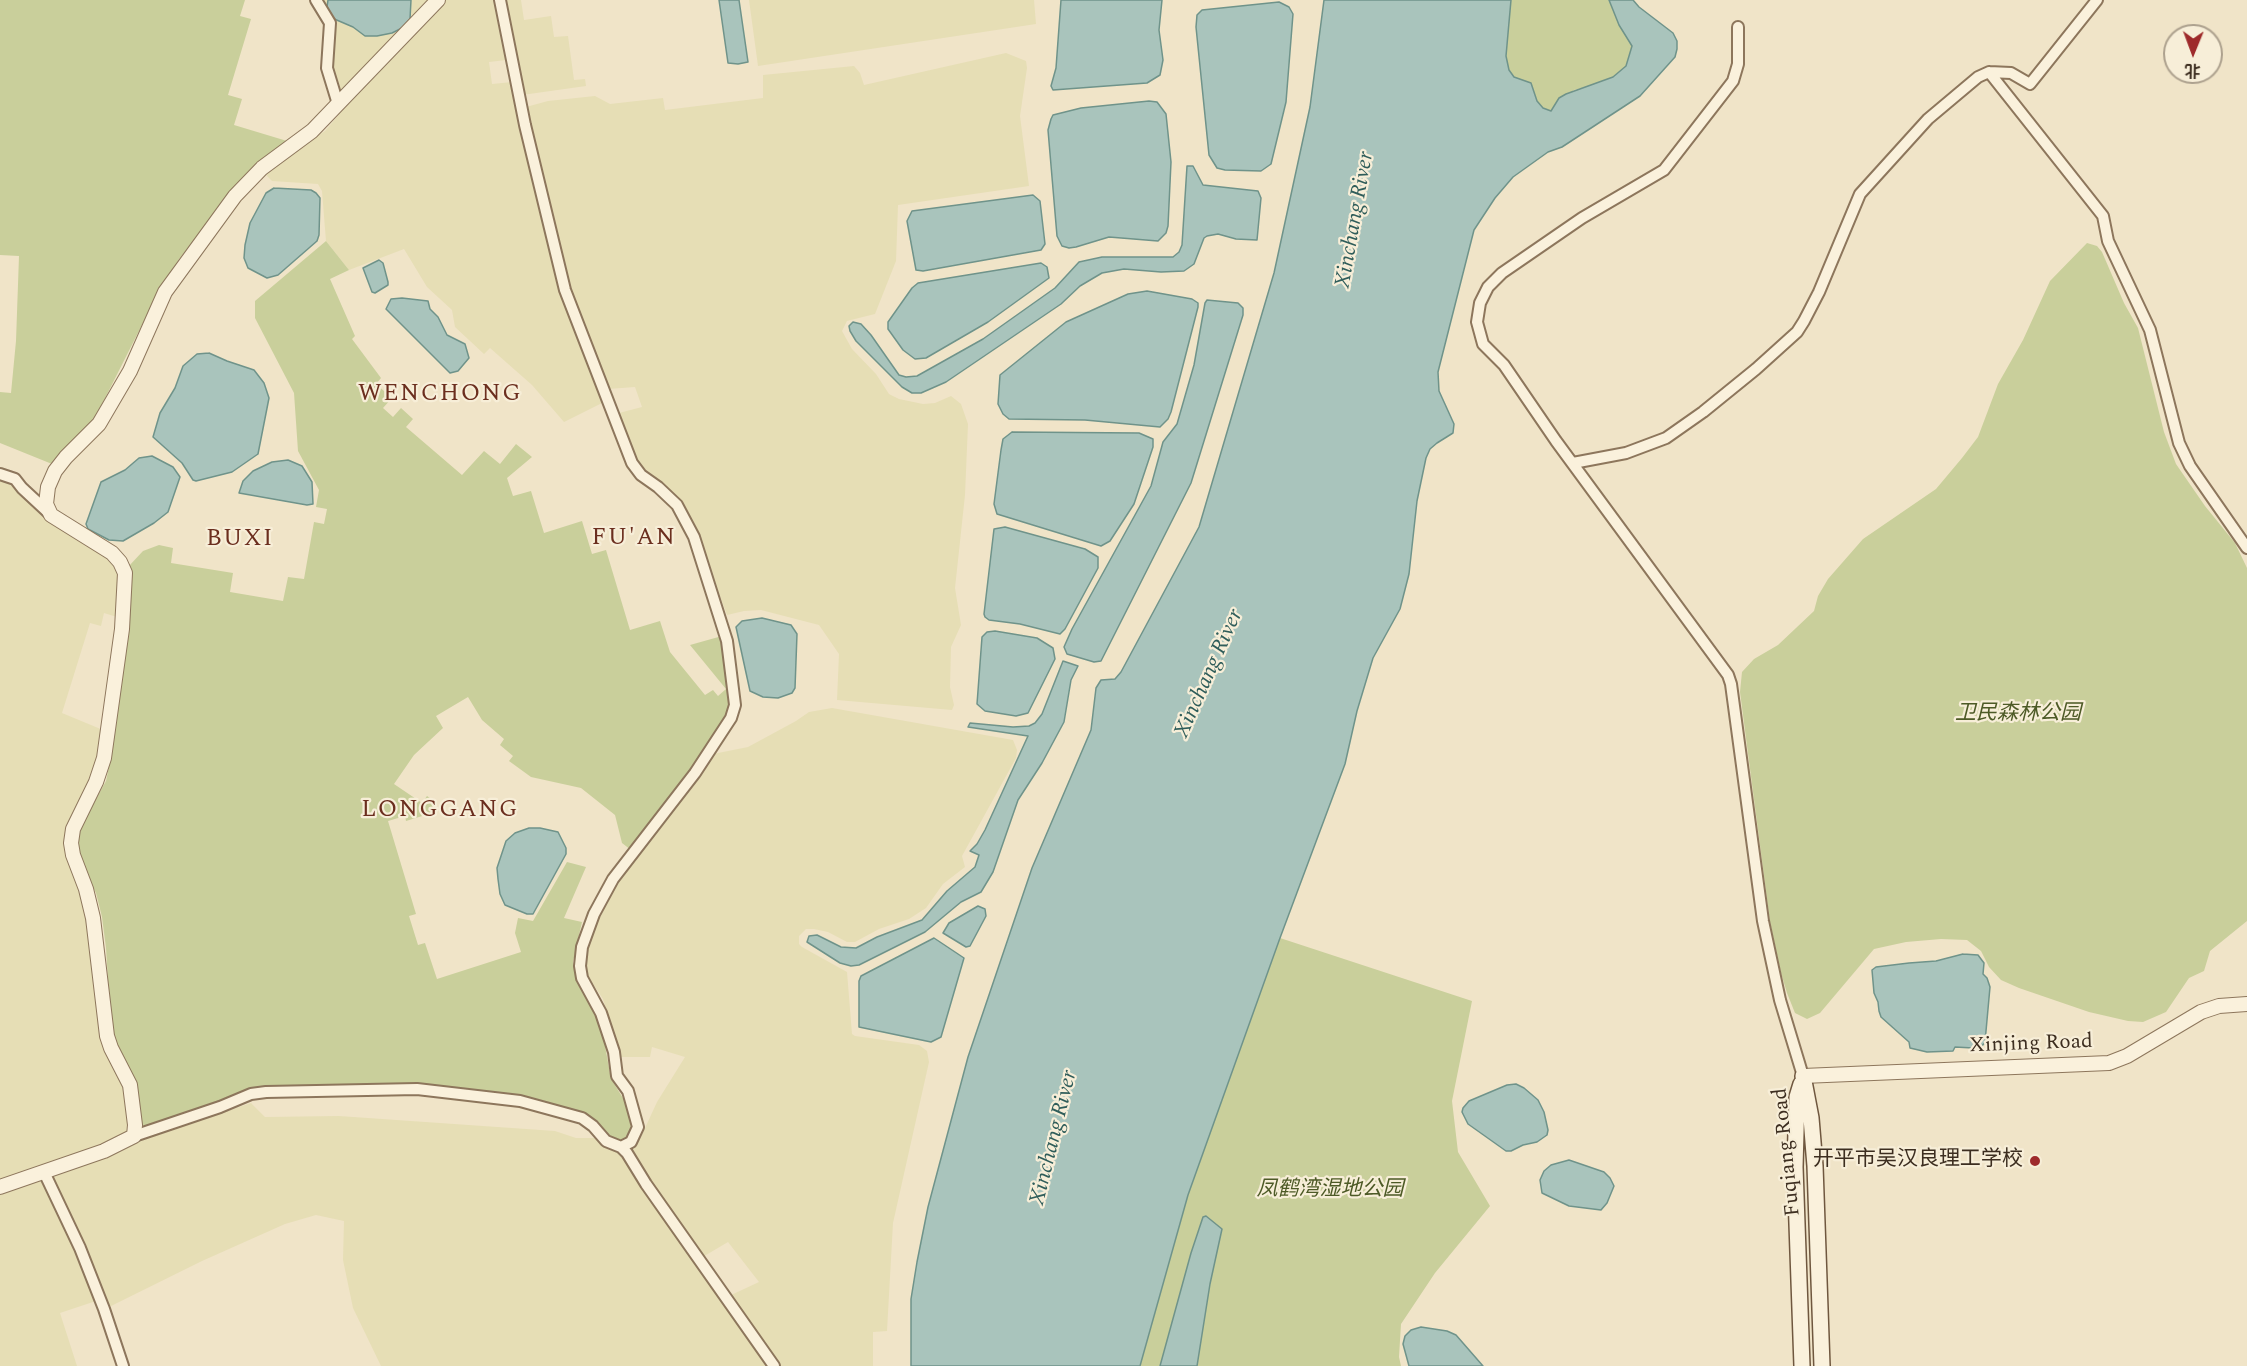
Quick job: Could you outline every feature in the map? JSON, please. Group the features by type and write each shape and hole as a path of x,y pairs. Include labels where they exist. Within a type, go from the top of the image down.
{"main road":[{"name":"Fuqiang Road","path":"1802,1366 1795,1167 1797,1097 1803,1076"},
{"name":"Fuqiang Road","path":"1803,1076 1815,1166 1822,1366"}],"street":[{"path":"316,0 330,23 327,68 338,104"},
{"path":"51,515 47,509 46,496 50,481 66,457 99,424 130,371 162,297 181,268 247,182 280,154 302,140 438,0"},
{"path":"500,0 525,125 565,290 632,463 641,475 658,487 676,505 694,537 727,640 735,705 731,718 695,773 613,879 594,914 582,947 580,966 582,978 601,1013 614,1052 617,1076 628,1091 638,1127 631,1142 621,1147"},
{"path":"1573,464 1626,453 1666,438 1748,376 1797,332 1819,292 1860,194 1928,118 1978,77 1989,72 2011,73 2030,84 2097,0"},
{"path":"1738,27 1738,64 1733,81 1664,170 1582,218 1502,273 1488,287 1480,303 1477,322 1483,344 1504,365 1573,464 1728,675 1763,921 1780,1000 1803,1076"},
{"path":"1989,72 2100,210 2105,221 2108,241 2150,330 2179,443 2190,466 2247,548"},
{"path":"0,474 15,479 51,515 112,554 120,562 125,573 122,629 104,758 96,782 73,829 71,843 93,918 107,1036 130,1085 134,1107 134,1137"},
{"name":"Xinjing Road","path":"1803,1076 2109,1063 2127,1056 2201,1012 2219,1006 2247,1004"},
{"path":"0,1187 44,1173 104,1151 134,1137 259,1093 417,1089 493,1097 554,1110 582,1118 593,1126 606,1141 621,1147 774,1366"},
{"path":"44,1173 80,1248 123,1366"}],"shaded area":[{"path":"318,0 433,0 340,97 331,70 333,28"},
{"path":"446,0 496,0 495,9 506,60 489,62 492,84 512,82 560,287 604,402 564,422 532,385 490,348 484,354 455,327 452,310 427,287 404,249 349,270 326,241 322,191 318,184 272,181 264,173 278,161 325,131"},
{"path":"504,0 521,0 524,20 551,16 554,37 568,36 574,80 585,79 586,86 522,95"},
{"path":"749,0 1034,0 1036,24 758,66"},
{"path":"1006,53 1026,61 1020,116 1029,186 898,205 896,261 875,314 847,321 842,331 852,349 876,374 889,394 899,399 923,404 935,403 951,396 961,404 968,424 965,495 955,588 961,625 951,647 950,687 954,705 952,710 837,700 839,654 819,625 761,610 727,615 694,527 633,459 619,413 642,407 635,387 608,389 566,282 526,107 548,101 595,96 610,104 663,98 665,110 763,98 763,75 854,66 860,73 864,85"},
{"path":"0,477 12,483 54,521 103,553 113,563 121,579 120,618 104,613 101,626 90,623 62,713 103,730 91,778 68,824 124,1087 128,1131 111,1143 0,1184"},
{"path":"832,708 1013,740 1017,750 1016,758 962,856 965,867 943,884 926,908 909,919 879,929 855,942 847,942 828,932 814,929 806,929 799,936 799,944 802,947 847,972 852,1034 919,1045 927,1051 929,1062 893,1223 887,1331 873,1332 873,1366 778,1366 729,1296 759,1282 728,1242 701,1258 631,1153 631,1149 640,1139 657,1102 685,1057 652,1047 650,1057 620,1057 603,999 587,975 586,943 608,891 713,754 748,747 809,712"},
{"path":"251,1103 265,1117 339,1116 555,1131 576,1138 596,1138 614,1149 623,1151 770,1366 381,1366 353,1308 343,1260 344,1221 316,1215 285,1224 202,1261 109,1307 105,1298 60,1313 77,1366 0,1366 0,1195 122,1151 143,1139"}],"green space":[{"path":"0,0 245,0 240,16 251,19 228,95 242,99 234,125 287,141 249,172 179,259 146,317 91,426 52,464 0,443 0,392 11,393 16,341 19,256 0,255"},
{"path":"1511,0 1609,0 1632,46 1626,66 1613,77 1574,90 1551,111 1543,108 1537,101 1531,83 1514,77 1509,70 1506,56"},
{"path":"326,241 349,270 330,279 355,336 352,339 381,378 376,384 392,398 383,408 393,417 401,408 413,419 406,427 462,475 484,451 500,464 516,444 532,457 507,478 513,496 531,491 544,533 582,521 592,554 606,550 630,630 660,621 670,652 705,695 713,690 718,696 726,689 690,645 722,636 731,709 692,773 631,850 622,843 615,815 581,788 531,777 509,761 513,756 500,745 504,739 482,720 468,697 436,716 443,728 414,755 394,784 422,803 427,796 437,803 432,813 406,821 405,816 388,821 416,914 409,916 418,945 425,943 437,979 521,952 515,933 518,918 533,921 567,862 586,867 564,918 582,922 573,962 577,979 600,1018 611,1079 628,1106 631,1128 630,1133 624,1139 608,1138 589,1118 475,1091 252,1090 146,1128 140,1123 138,1092 115,1044 111,1028 102,917 96,893 78,858 77,834 106,781 111,757 128,567 143,551 159,545 173,548 171,563 233,573 230,592 283,601 288,577 304,579 314,522 324,524 327,509 316,507 319,490 298,451 294,393 255,318 255,301"},
{"name":"卫民森林公园","path":"2087,243 2097,246 2102,252 2124,303 2138,328 2164,432 2176,464 2205,506 2235,543 2247,568 2247,921 2210,951 2204,971 2189,978 2166,1012 2143,1022 2089,1012 2019,988 2001,980 1989,967 1981,951 1967,940 1941,939 1906,942 1874,949 1820,1013 1807,1019 1795,1013 1787,993 1770,922 1740,692 1742,672 1754,659 1778,645 1814,611 1818,596 1828,579 1863,539 1936,489 1962,458 1978,437 1998,384 2023,340 2050,281"},
{"name":"凤鹤湾湿地公园","path":"1280,938 1472,1001 1452,1101 1458,1152 1490,1206 1435,1273 1401,1324 1399,1357 1401,1366 1140,1366 1188,1195"}],"water":[{"path":"328,0 411,0 410,19 402,28 392,33 365,36 353,27 332,18 327,7"},
{"path":"719,0 739,0 748,62 728,63"},
{"path":"1061,0 1162,0 1159,30 1163,60 1160,75 1147,83 1053,90 1051,86 1056,68"},
{"name":"Xinchang River","path":"1324,0 1511,0 1506,56 1509,70 1514,77 1531,83 1537,101 1543,108 1551,111 1559,98 1613,77 1626,66 1632,46 1619,25 1609,0 1633,0 1673,33 1677,41 1677,49 1675,57 1640,96 1562,147 1548,152 1513,177 1495,198 1474,230 1438,372 1439,391 1454,424 1453,433 1430,449 1426,458 1417,501 1409,574 1400,609 1373,658 1357,711 1345,764 1188,1195 1140,1366 911,1366 911,1299 917,1262 928,1207 968,1057 1032,868 1091,730 1096,688 1101,680 1115,679 1121,672 1199,527 1274,273 1310,107"},
{"path":"1279,2 1289,7 1293,14 1286,102 1271,164 1261,171 1217,168 1209,155 1196,27 1197,15 1202,10"},
{"path":"1157,102 1166,114 1171,162 1166,233 1158,241 1109,237 1076,247 1062,246 1057,236 1048,130 1053,115 1081,108"},
{"path":"1187,166 1193,166 1203,185 1258,191 1261,198 1257,240 1236,239 1218,234 1207,236 1204,238 1194,264 1184,271 1124,269 1102,273 1080,286 1061,304 946,382 921,393 912,393 902,387 856,341 850,331 849,326 853,322 861,324 899,375 917,376 983,339 1055,288 1079,262 1102,257 1173,257 1182,245"},
{"path":"274,188 311,190 316,193 320,198 319,235 317,241 278,275 267,278 248,268 244,258 245,245 250,223 266,193"},
{"path":"1033,195 1040,201 1045,244 1041,250 923,271 916,270 907,221 912,211"},
{"path":"379,260 383,263 388,285 375,293 372,292 363,268"},
{"path":"1041,263 1047,267 1049,278 988,322 926,358 915,359 903,350 888,329 888,322 918,283"},
{"path":"1147,291 1192,299 1198,303 1171,412 1160,427 1085,420 1009,419 1003,414 998,404 1000,375 1066,322 1128,294"},
{"path":"391,299 428,301 430,309 438,317 447,335 465,344 469,358 458,371 450,373 386,309"},
{"path":"1207,300 1238,303 1243,308 1243,315 1191,483 1101,661 1094,662 1067,654 1064,647 1072,629 1151,486 1163,442 1177,424 1194,365"},
{"path":"209,353 254,370 264,383 269,398 258,454 232,472 196,481 182,463 153,437 160,413 175,388 183,366 197,354"},
{"path":"1012,432 1139,433 1153,439 1153,447 1134,504 1110,541 1101,546 997,514 994,504 1003,439"},
{"path":"152,456 173,467 180,477 168,512 123,541 109,540 88,529 86,524 101,482 125,470 139,458"},
{"path":"288,460 302,466 312,482 313,504 307,505 239,493 243,481 253,471 272,462"},
{"path":"1005,527 1085,549 1098,557 1098,568 1065,629 1060,634 1020,624 989,620 985,617 994,529"},
{"path":"762,618 791,625 797,634 795,688 792,693 778,698 763,697 750,691 736,627 742,621"},
{"path":"995,631 1037,638 1053,648 1055,659 1028,713 1016,716 985,711 977,704 982,637 987,632"},
{"path":"1063,661 1078,666 1071,680 1064,722 1042,763 1018,800 993,872 981,892 961,902 925,932 859,965 851,966 840,963 807,942 809,936 817,935 841,947 856,948 877,937 922,920 947,891 975,867 979,855 970,851 985,830 1028,736 968,727 970,723 1013,727 1029,726 1035,723 1042,714"},
{"path":"529,828 558,832 566,848 566,854 533,914 527,914 505,905 500,894 497,868 506,841 515,833"},
{"path":"978,906 985,909 986,916 970,946 966,947 943,933 949,923"},
{"path":"934,938 964,958 941,1037 931,1042 859,1027 859,981 861,976"},
{"path":"1963,954 1978,955 1984,963 1983,974 1990,987 1985,1042 1982,1046 1973,1048 1955,1047 1953,1051 1927,1052 1910,1048 1909,1042 1881,1017 1874,993 1872,970 1876,967 1936,961"},
{"path":"1516,1084 1538,1100 1544,1112 1548,1130 1547,1135 1537,1142 1506,1151 1468,1124 1462,1112 1469,1101 1507,1085"},
{"path":"1569,1160 1604,1172 1610,1178 1614,1186 1607,1203 1601,1210 1569,1206 1542,1193 1540,1180 1544,1171 1551,1165"},
{"path":"1206,1216 1222,1229 1210,1284 1197,1366 1160,1366 1191,1253 1203,1217"},
{"path":"1421,1327 1447,1331 1456,1335 1483,1366 1409,1366 1403,1344 1405,1336 1411,1330"}],"place":[{"name":"开平市吴汉良理工学校","path":"2035,1161"}],"district":[{"name":"WENCHONG","path":"440,395"},
{"name":"FU'AN","path":"634,539"},
{"name":"BUXI","path":"240,540"},
{"name":"LONGGANG","path":"440,811"}]}
